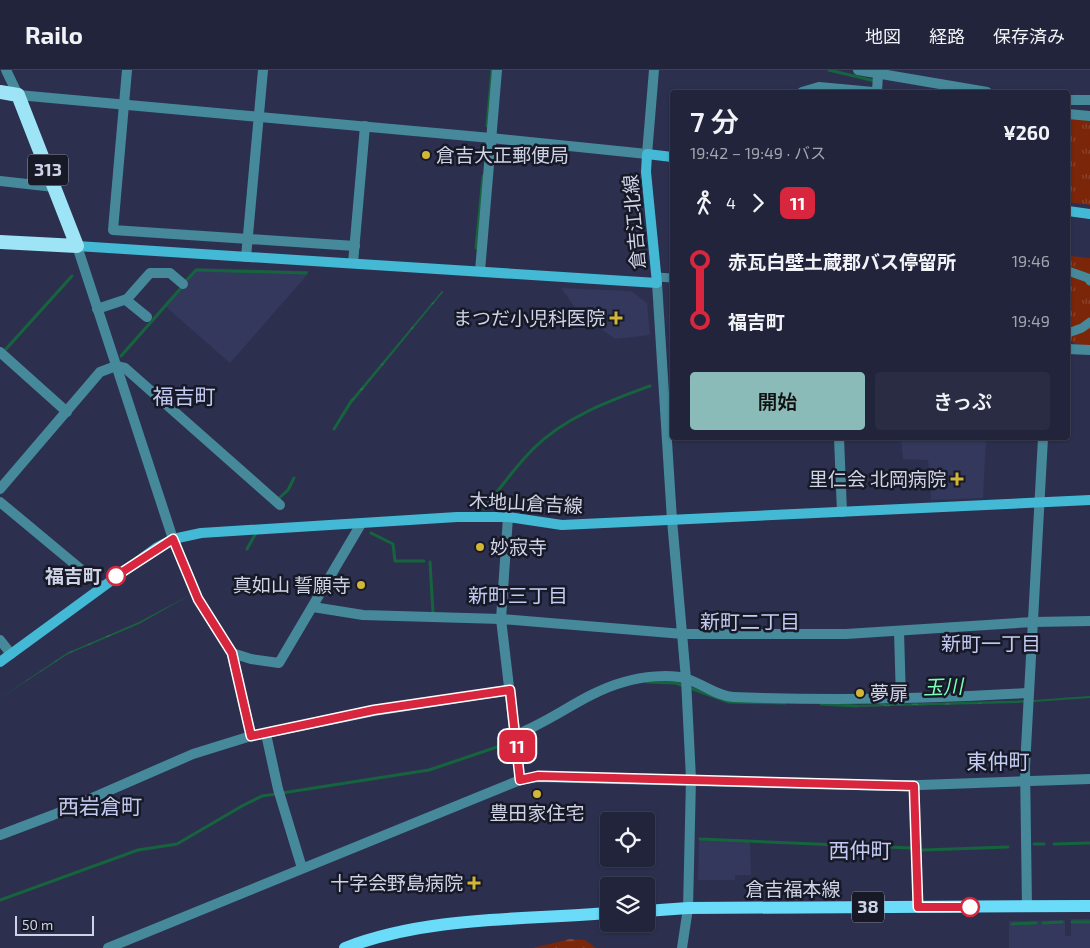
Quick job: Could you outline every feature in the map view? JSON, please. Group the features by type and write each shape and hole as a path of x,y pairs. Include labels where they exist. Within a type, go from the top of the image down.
{"highway":[{"path":"0,92 18,95"},
{"name":"313","path":"18,95 77,246"},
{"path":"0,242 77,246"}],"main road":[{"name":"倉吉江北線","path":"657,280 646,172 647,154 670,157"},
{"path":"1070,211 1090,214"},
{"path":"77,246 657,280"},
{"name":"木地山倉吉線","path":"0,662 101,586 173,539 201,533 457,517 508,517 562,525 1090,500"},
{"name":"倉吉福本線","path":"655,910 688,908 1090,906"},
{"path":"345,948 407,930 600,914"}],"street":[{"path":"6,70 18,95 260,116 647,154 654,70"},
{"path":"127,70 113,230 355,246"},
{"path":"246,257 263,70"},
{"path":"480,271 497,70"},
{"path":"858,70 975,90"},
{"path":"877,90 878,74"},
{"path":"808,90 818,87 832,90"},
{"path":"1070,100 1090,100"},
{"path":"1070,114 1090,116"},
{"path":"353,263 365,126"},
{"path":"0,181 54,187"},
{"path":"77,246 173,539 198,599 232,653 251,736"},
{"path":"1070,272 1088,278 1090,281"},
{"path":"97,309 126,300 150,273 170,273 183,284"},
{"path":"670,278 657,280 668,402 672,520 686,678 691,779 688,908 682,948"},
{"path":"126,300 147,317"},
{"path":"1070,332 1082,328 1090,322"},
{"path":"1070,349 1090,350"},
{"path":"0,353 67,412"},
{"path":"0,489 100,372 116,366 125,368 280,505"},
{"path":"839,440 842,512"},
{"path":"1027,907 1025,783 1028,693 1043,440"},
{"path":"0,502 101,586"},
{"path":"508,517 501,619 520,780"},
{"path":"232,653 251,659 279,663 361,524"},
{"path":"313,607 391,617 501,619 682,634 846,634 1033,622 1090,621"},
{"path":"899,631 901,700"},
{"path":"0,640 11,654"},
{"path":"515,735 533,728 586,698 624,682 647,678 686,678 730,696 901,700 1028,693"},
{"path":"0,835 53,815 193,754 251,736 374,710 510,690"},
{"path":"266,734 278,790 302,868"},
{"path":"108,948 520,780 538,776 914,786 1090,779"},
{"path":"914,786 918,907"}],"shaded area":[{"path":"198,268 309,271 230,363 166,307"},
{"name":"まつだ小児科医院","path":"561,288 631,291 647,303 650,335 615,339 579,313"},
{"name":"里仁会 北岡病院","path":"901,440 986,440 983,498 931,500 928,460 903,459"},
{"path":"699,840 750,842 751,875 735,875 735,880 698,880"},
{"path":"1071,919 1090,919 1090,948 1009,948 1009,921 1065,920 1065,936 1071,936"}],"green space":[{"path":"1070,117 1090,120 1090,205 1070,202"},
{"path":"1071,256 1090,258 1090,346 1075,344 1070,339"},
{"path":"570,939 585,940 596,948 533,948"}],"water":[{"path":"443,292 352,403 350,401"},
{"path":"190,595 139,624 68,654 0,698 67,653 139,622"},
{"path":"1090,696 1090,698 1017,703 854,707 853,705 1035,700"}],"waterway":[{"path":"487,126 492,70"},
{"path":"829,70 875,81"},
{"path":"476,248 483,176"},
{"path":"186,281 196,270 306,273"},
{"path":"6,349 72,276"},
{"path":"121,356 181,288"},
{"path":"484,509 520,463 533,449 559,428 588,411 650,386"},
{"path":"334,429 352,400"},
{"path":"277,500 288,490 294,478"},
{"path":"247,549 256,533"},
{"path":"371,533 393,544 395,561 424,561"},
{"path":"430,562 433,613"},
{"path":"647,682 676,683 729,702 785,703"},
{"name":"玉川","path":"821,704 857,706"},
{"path":"518,740 535,731"},
{"path":"282,793 429,770 512,742"},
{"path":"0,900 138,850 177,844 242,806 262,796 276,794"},
{"path":"700,839 911,848"},
{"path":"1054,844 1090,843"},
{"path":"1034,844 1044,844"},
{"path":"923,850 1008,847"},
{"path":"1043,923 1062,922"},
{"path":"1072,922 1090,922"},
{"path":"1012,924 1036,923"}],"bus line":[{"name":"11","path":"116,576 156,548 173,539 198,599 232,653 251,736 374,710 510,690 520,780 538,776 914,786 918,907 970,907"}],"place":[{"name":"倉吉大正郵便局","path":"426,155"},
{"name":"まつだ小児科医院","path":"616,318"},
{"name":"里仁会 北岡病院","path":"957,479"},
{"name":"妙寂寺","path":"480,547"},
{"name":"福吉町","path":"116,576"},
{"name":"真如山 誓願寺","path":"361,585"},
{"name":"夢扉","path":"860,693"},
{"name":"豊田家住宅","path":"537,794"},
{"name":"十字会野島病院","path":"474,883"}],"district":[{"name":"福吉町","path":"184,397"},
{"name":"新町三丁目","path":"518,596"},
{"name":"新町二丁目","path":"750,622"},
{"name":"新町一丁目","path":"991,644"},
{"name":"東仲町","path":"998,762"},
{"name":"西岩倉町","path":"100,807"},
{"name":"西仲町","path":"860,851"}]}
